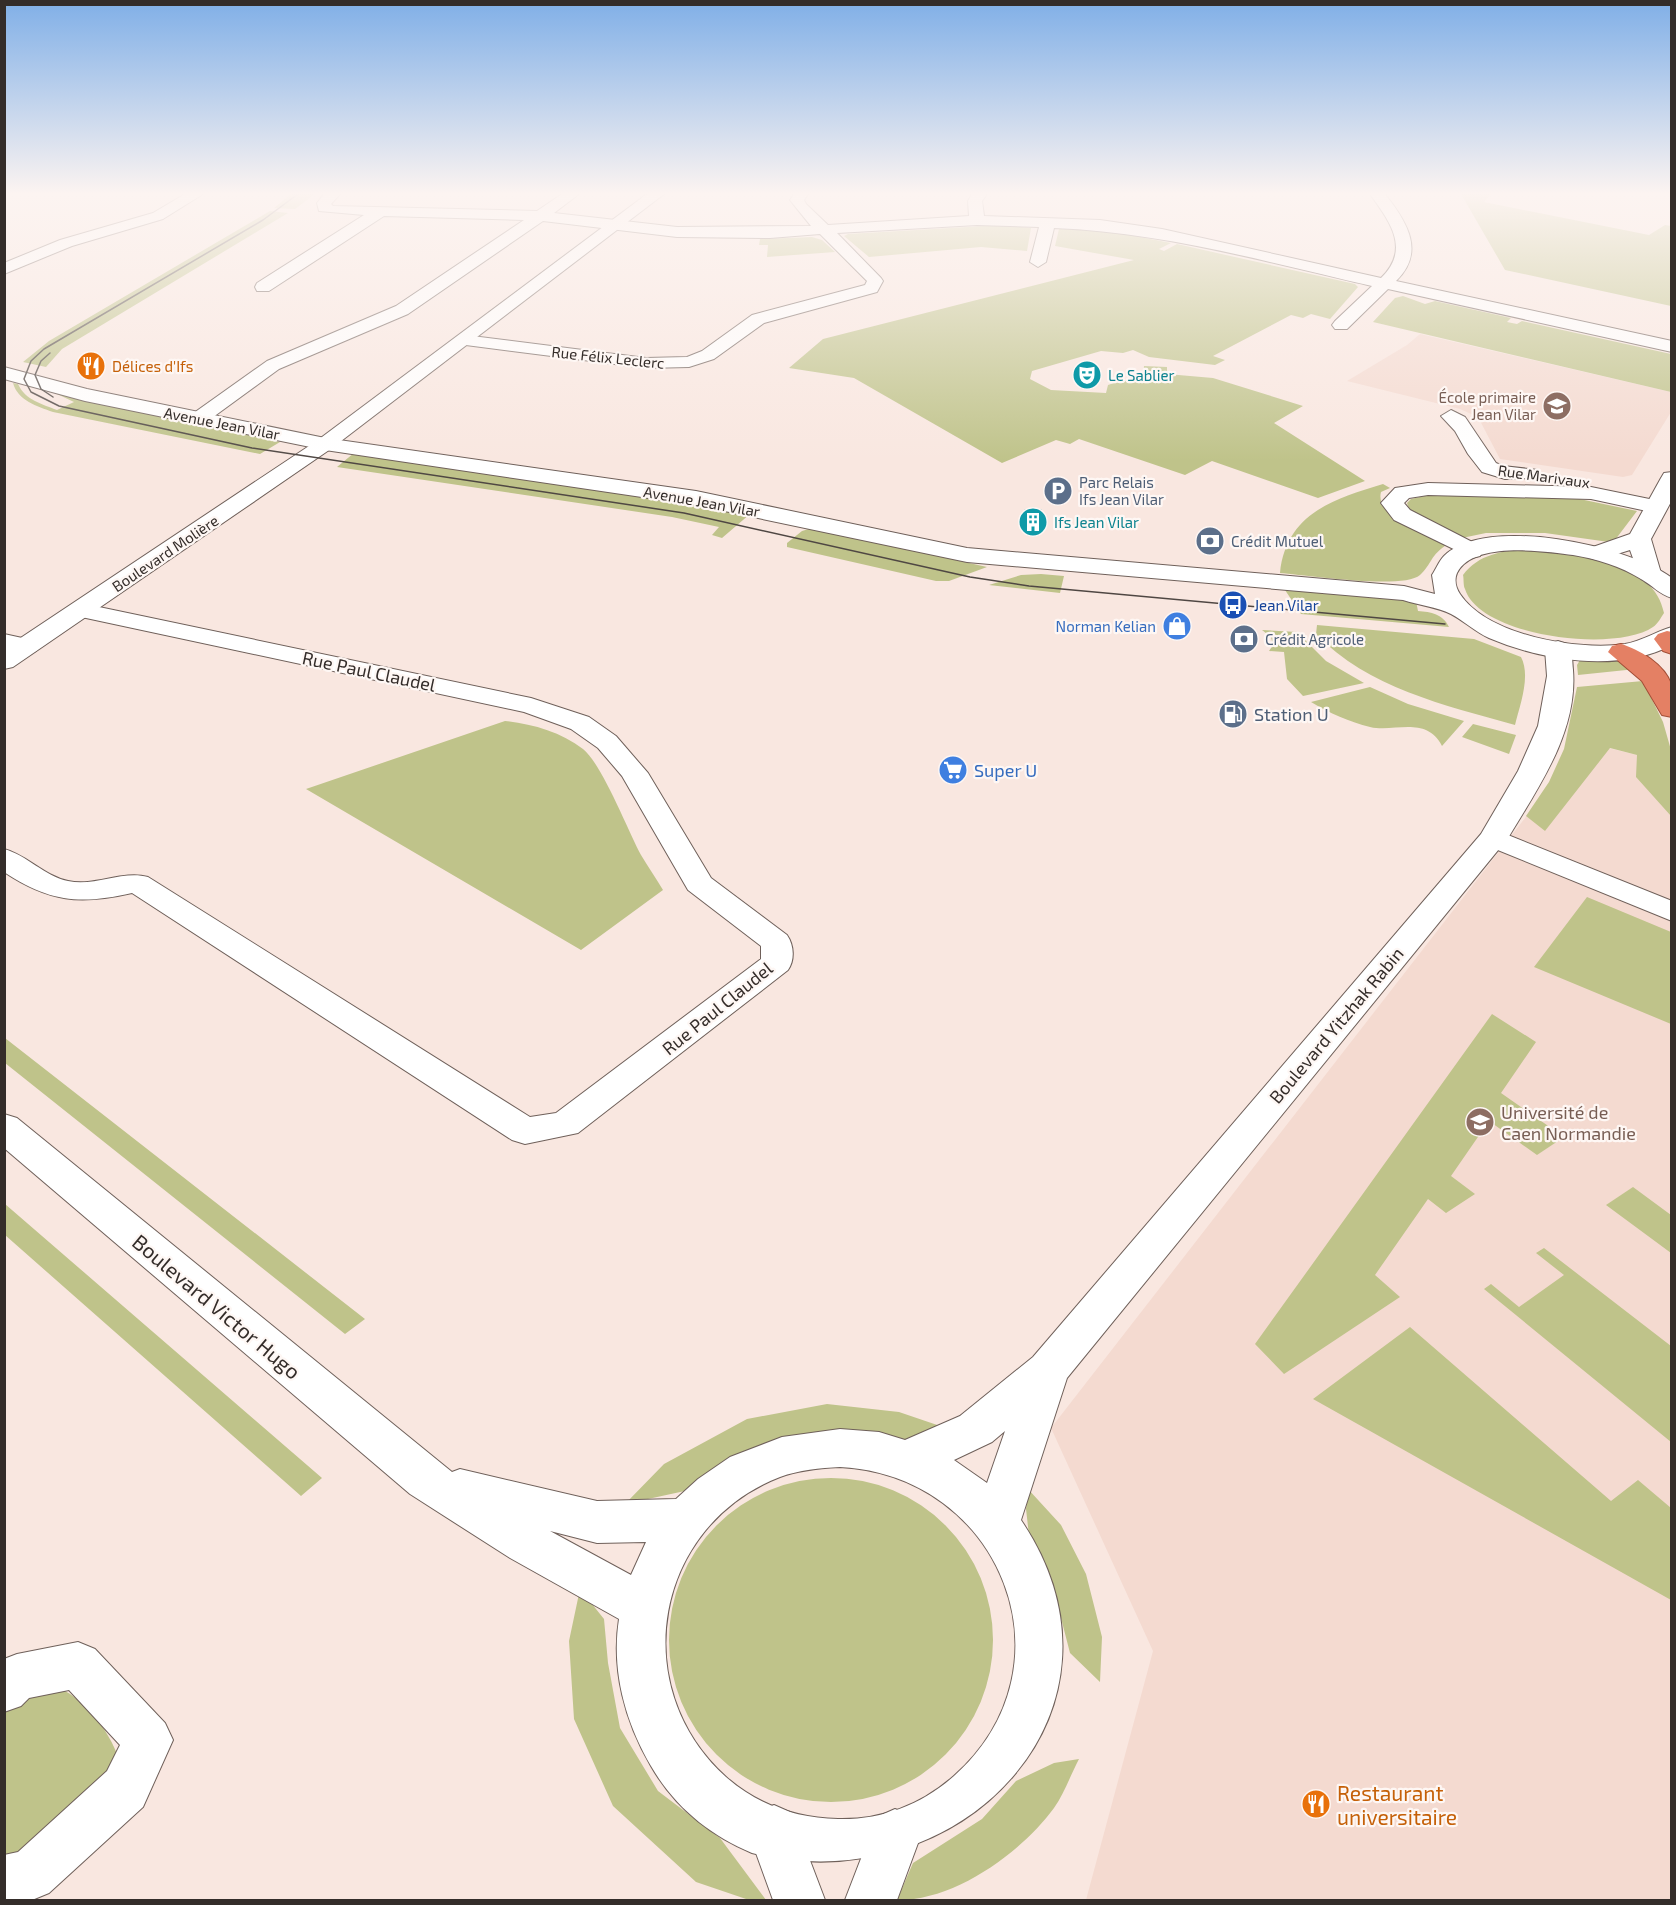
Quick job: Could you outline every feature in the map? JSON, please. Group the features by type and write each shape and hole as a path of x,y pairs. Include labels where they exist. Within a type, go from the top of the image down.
{"highway":[{"path":"1621,652 1636,659 1653,675 1671,708"}],"street":[{"path":"264,287 270,283"},
{"path":"198,419 273,365 402,310 441,283"},
{"name":"Boulevard Molière","path":"4,661 16,643 80,610 326,444 539,283"},
{"name":"Rue Félix Leclerc","path":"464,340 668,365 689,362 708,354 758,319 871,288 874,283"},
{"path":"1378,283 1671,347"},
{"path":"1341,325 1383,284"},
{"name":"Avenue Jean Vilar","path":"4,373 85,395 326,444 696,498 967,555 1404,593 1458,608"},
{"name":"Rue Marivaux","path":"1451,416 1464,426 1486,465 1498,472 1567,478 1663,494"},
{"path":"1598,553 1639,539 1663,494 1440,489 1402,492 1392,503 1402,515 1472,551 1498,545 1529,543 1598,553 1624,561 1649,573 1671,591"},
{"path":"1639,539 1649,573"},
{"name":"Avenue Jean Vilar","path":"1404,593 1444,575 1454,561 1472,551"},
{"path":"1444,575 1444,585 1448,596 1458,608 1478,622 1502,633 1557,649 1621,652 1670,640"},
{"name":"Rue Paul Claudel","path":"4,858 34,878 66,892 93,894 137,883 525,1131 566,1124 777,963 776,942 699,884 634,773 607,742 580,723 531,706 80,610"},
{"name":"Boulevard Yitzhak Rabin","path":"904,1461 976,1429 1048,1370 1493,838 1549,741 1561,689 1557,649"},
{"path":"1493,838 1671,912"},
{"name":"Boulevard Victor Hugo","path":"6,1129 426,1480 527,1543 640,1605"},
{"name":"Boulevard Yitzhak Rabin","path":"997,1522 1048,1370"},
{"path":"837,1452 870,1453 904,1461 939,1475 970,1496 997,1522 1020,1555 1036,1593 1042,1624 1042,1677 1030,1718 1009,1758 978,1791 939,1818 895,1835 854,1842 813,1840 774,1831 728,1810 689,1779 660,1739 642,1696 640,1684 636,1650 640,1605 657,1560 684,1520 738,1477 769,1463 803,1455 837,1452"},
{"name":"Boulevard Victor Hugo","path":"426,1480 515,1504 597,1522 684,1520"},
{"path":"4,1689 17,1677 78,1665 148,1740 125,1789 31,1875 4,1881"},
{"path":"774,1831 799,1900"},
{"path":"872,1900 895,1835"}],"shaded area":[{"name":"École primaire Jean Vilar","path":"1420,334 1671,392 1671,412 1632,475 1623,477 1500,459 1478,417 1460,409 1347,381 1407,345"},
{"name":"Université de Caen Normandie","path":"1584,742 1637,755 1672,816 1671,1900 1086,1900 1153,1651 1051,1428"}],"green space":[{"path":"148,283 172,283 62,349 46,367 23,362 49,341"},
{"path":"1044,283 1355,284 1358,287 1330,319 1311,314 1303,318 1291,315 1213,356 1225,360 1215,365 1149,357 1133,350 1123,353 1101,351 1032,371 1030,379 1051,390 1106,393 1108,385 1120,381 1143,382 1144,366 1167,367 1167,374 1213,378 1303,406 1274,423 1365,481 1318,498 1212,461 1185,475 1079,439 1070,444 1056,440 1002,463 854,378 789,368 823,339"},
{"path":"1564,283 1671,283 1671,306"},
{"path":"1403,296 1425,304 1435,301 1511,318 1507,322 1517,324 1522,321 1671,354 1671,392 1373,322 1395,298"},
{"path":"13,383 18,384 29,398 57,410 74,402 55,393 280,442 260,454 53,412 24,399"},
{"path":"354,453 750,514 722,538 712,535 719,527 672,517 337,467"},
{"path":"1383,484 1390,488 1381,492 1381,501 1394,518 1448,544 1434,556 1420,575 1395,581 1375,581 1280,573 1284,553 1292,536 1302,523 1330,503"},
{"path":"1429,495 1570,497 1637,511 1615,540 1609,542 1545,533 1486,533 1462,538 1409,509 1407,503 1411,499"},
{"path":"812,528 987,567 949,581 936,581 787,547 787,543 802,531"},
{"path":"1541,549 1596,559 1632,572 1646,582 1658,596 1664,613 1655,626 1635,635 1610,639 1551,636 1521,629 1496,619 1476,605 1465,589 1463,575 1488,556 1519,550"},
{"path":"1021,575 1064,576 1060,593 989,585"},
{"path":"1285,590 1416,601 1418,611 1440,616 1449,627 1301,614"},
{"path":"1317,625 1474,639 1521,657 1525,682 1515,725 1435,702 1383,681 1337,653 1316,634"},
{"path":"1262,630 1297,632 1326,661 1364,683 1303,696 1287,679 1284,652 1269,651 1273,645 1271,637"},
{"path":"1617,658 1636,669 1578,675 1577,665 1580,660"},
{"path":"1643,681 1663,722 1671,750 1671,816 1636,777 1637,755 1610,748 1545,831 1526,816 1549,782 1564,749 1577,687"},
{"path":"1370,687 1408,704 1464,721 1442,746 1435,737 1419,728 1370,727 1340,717 1311,702"},
{"path":"505,721 556,733 583,749 606,783 641,855 663,890 581,950 306,789"},
{"path":"1473,724 1516,735 1509,754 1462,737"},
{"path":"1587,897 1671,932 1671,1024 1534,967"},
{"path":"1492,1014 1536,1042 1501,1093 1564,1137 1537,1155 1489,1121 1451,1176 1475,1194 1446,1213 1428,1199 1375,1275 1400,1297 1284,1374 1255,1344"},
{"path":"4,1038 365,1319 345,1334 5,1063"},
{"path":"1633,1187 1671,1215 1671,1253 1606,1205"},
{"path":"5,1204 322,1478 301,1496 5,1235"},
{"path":"1544,1248 1671,1346 1671,1442 1484,1289 1491,1284 1519,1307 1564,1275 1536,1253"},
{"path":"1410,1327 1611,1501 1638,1480 1671,1508 1671,1600 1313,1399"},
{"path":"827,1404 899,1412 946,1428 911,1442 625,1504 664,1464 747,1419"},
{"path":"831,1478 863,1481 893,1490 921,1505 946,1525 966,1550 981,1578 990,1608 993,1640 990,1672 981,1702 966,1730 946,1755 921,1775 893,1790 863,1799 831,1802 799,1799 769,1790 741,1775 716,1755 696,1730 681,1702 672,1672 669,1640 672,1608 681,1578 696,1550 716,1525 741,1505 769,1490 799,1481"},
{"path":"1028,1489 1061,1525 1086,1574 1102,1637 1100,1682 1070,1653 1052,1583 1030,1544 1026,1509"},
{"path":"580,1589 604,1619 608,1663 620,1728 658,1791 720,1838 766,1900 749,1900 696,1882 613,1806 574,1719 569,1641"},
{"path":"53,1686 75,1697 94,1715 109,1737 119,1759 44,1845 5,1856 5,1710"},
{"path":"1079,1759 1054,1808 1024,1842 1005,1857 963,1883 941,1892 919,1898 897,1900 913,1863 982,1819 1016,1781 1054,1763"}],"tram line":[{"path":"156,283 44,349 31,361 24,379 31,392 59,406 252,448 684,513 970,577 1029,586 1445,624"},
{"path":"50,353 41,361 35,375 41,389 53,397"}],"place":[{"name":"Délices d'Ifs","path":"91,366"},
{"name":"Le Sablier","path":"1087,375"},
{"name":"École primaire Jean Vilar","path":"1557,406"},
{"name":"Parc Relais Ifs Jean Vilar","path":"1058,491"},
{"name":"Ifs Jean Vilar","path":"1033,522"},
{"name":"Crédit Mutuel","path":"1210,541"},
{"name":"Jean Vilar","path":"1233,605"},
{"name":"Norman Kelian","path":"1177,626"},
{"name":"Crédit Agricole","path":"1244,639"},
{"name":"Station U","path":"1233,714"},
{"name":"Super U","path":"953,770"},
{"name":"Université de Caen Normandie","path":"1480,1122"},
{"name":"Restaurant universitaire","path":"1316,1804"}]}
